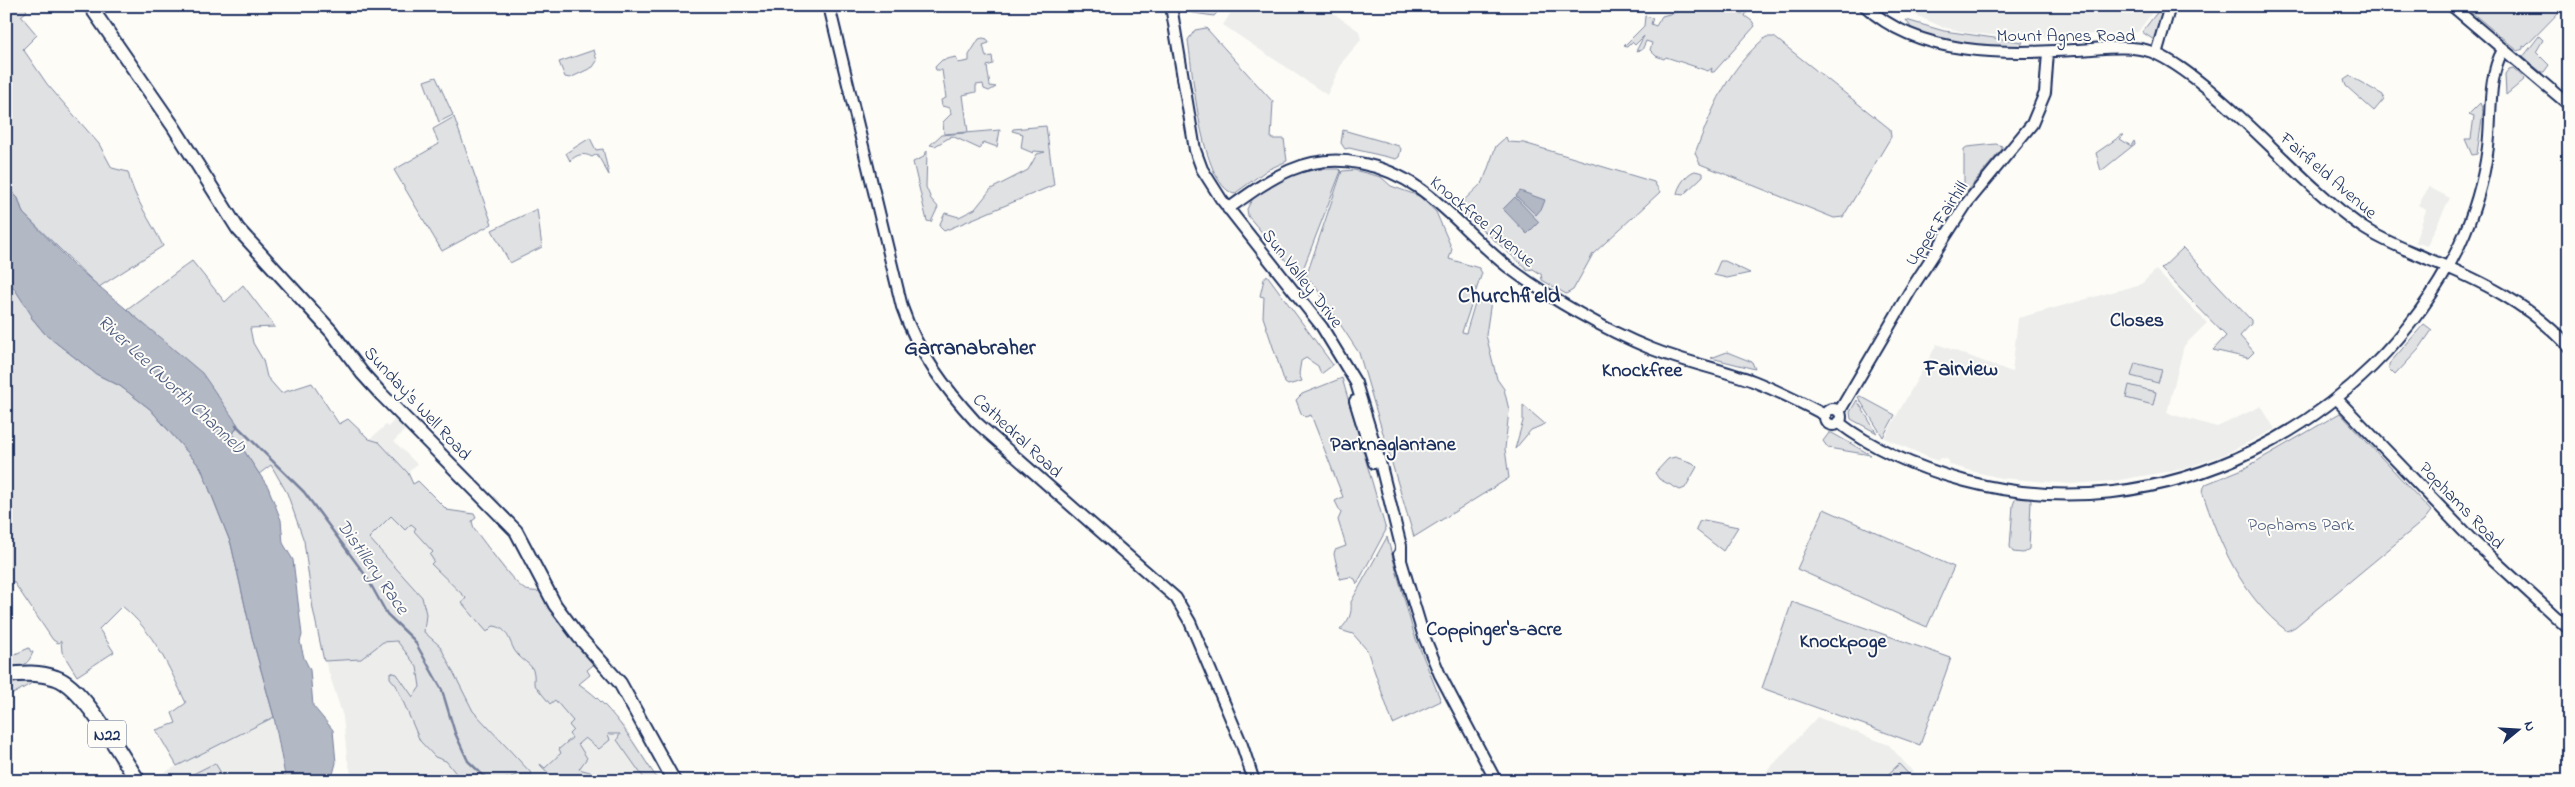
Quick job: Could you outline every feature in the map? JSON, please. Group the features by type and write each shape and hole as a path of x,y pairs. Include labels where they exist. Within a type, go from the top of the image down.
{"highway":[{"name":"N22","path":"6,675 41,674 65,682 88,706 138,781"}],"main road":[{"name":"Sunday's Well Road","path":"90,6 173,126 238,229 331,331 362,373 382,395 516,531 566,622 620,683 674,781"}],"street":[{"name":"Cathedral Road","path":"829,6 902,307 918,344 953,397 976,422 1176,598 1190,622 1242,745 1254,781"},
{"name":"Sun Valley Drive","path":"1171,6 1197,158 1205,175 1228,209 1322,327 1348,370 1350,385 1375,455 1396,549 1424,634 1440,675 1496,781"},
{"name":"Mount Agnes Road","path":"1865,6 1881,20 1918,37 1990,52 2048,52 2120,48 2156,54"},
{"path":"2156,54 2170,6"},
{"path":"2452,6 2569,105"},
{"path":"1838,417 1876,445 1941,474 2010,491 2066,495 2100,494 2162,484 2226,465 2281,437 2337,399 2390,349 2427,302 2459,245 2479,191 2488,151 2494,70 2503,50"},
{"name":"Upper Fairhill","path":"1838,417 1910,291 1962,211 2032,124 2045,92 2048,52"},
{"name":"Fairfield Avenue","path":"2156,54 2192,77 2229,106 2312,186 2362,227 2396,246 2446,267 2512,300 2543,320 2569,347"},
{"name":"Knockfree Avenue","path":"1228,209 1277,175 1306,165 1331,161 1358,162 1401,176 1434,198 1508,267 1582,314 1653,349 1754,382 1825,415 1830,424 1838,417"},
{"name":"Pophams Road","path":"2337,399 2471,539 2569,629"}],"shaded area":[{"path":"1235,6 1323,6 1359,31 1361,40 1343,61 1327,95 1223,25"},
{"path":"1896,6 2157,6 2138,32 2023,38 1969,33 1942,27"},
{"path":"2429,187 2450,198 2427,246 2415,242 2426,210 2418,205"},
{"path":"2156,270 2207,323 2184,346 2167,413 2217,427 2261,406 2275,429 2223,455 2183,469 2114,481 2071,484 2001,478 1979,473 1950,465 1947,459 1940,458 1937,461 1884,438 1937,344 2012,372 2018,318 2141,284"},
{"path":"400,418 408,427 394,441 417,464 407,474 411,482 414,484 418,481 447,510 474,514 476,518 472,521 474,529 515,580 524,590 537,593 542,591 597,662 587,670 590,675 579,684 589,691 625,727 659,781 353,781 347,758 343,717 320,645 304,541 287,493 271,465 348,419 370,439 386,425 388,427 395,419 397,421"},
{"path":"274,717 286,781 155,781 153,778"},
{"path":"1817,717 1889,745 1921,781 1758,781"}],"green space":[{"path":"6,6 24,6 27,11 21,16 37,35 23,49 47,84 99,144 112,168 128,172 138,200 163,246 99,287 23,213 18,198 6,186"},
{"path":"1183,6 1223,6 1214,16 1187,12"},
{"path":"1695,6 1735,6 1734,8 1742,14 1745,10 1747,11 1745,16 1755,26 1714,72 1711,72 1712,68 1708,71 1666,57 1664,59 1656,56 1650,50 1652,43 1646,41 1642,50 1636,51 1644,36 1635,45 1632,42 1627,47 1624,46 1644,26 1645,16 1653,18 1651,24 1656,26 1662,16 1688,9 1694,11"},
{"path":"2162,6 2164,6 2154,40 2142,32"},
{"path":"2464,6 2565,6 2525,47 2523,46 2523,49 2518,51"},
{"path":"1906,20 1944,31 2023,42 2019,48 1951,41 1912,29"},
{"path":"1206,28 1273,102 1271,139 1284,139 1287,161 1267,170 1234,194 1222,185 1213,170 1200,125 1188,40 1195,30"},
{"path":"2539,36 2543,40 2536,52 2549,65 2544,72 2541,72 2523,57"},
{"path":"1766,37 1774,37 1890,129 1891,137 1843,217 1834,218 1700,164 1695,153 1715,105 1731,76 1752,50"},
{"path":"979,39 987,39 989,43 983,45 986,57 992,56 993,64 987,66 990,86 996,87 989,91 984,89 983,84 976,85 976,92 963,95 968,132 944,134 943,122 951,114 950,108 942,106 941,100 946,98 942,70 936,70 935,67 942,60 956,57 958,63 969,61 969,55"},
{"path":"594,50 597,61 593,67 570,78 565,77 559,62"},
{"path":"2513,68 2525,79 2506,95 2505,74 2509,69"},
{"path":"2350,76 2383,95 2384,99 2374,111 2346,86 2344,80"},
{"path":"436,77 453,115 439,122 424,81"},
{"path":"2480,103 2483,111 2477,154 2472,155 2465,139 2471,139 2474,116 2469,114"},
{"path":"454,117 492,224 442,251 394,170 439,144 433,129"},
{"path":"1046,126 1054,185 944,231 939,226 945,213 959,217 975,209 991,189 1028,170 1037,154 1045,152 1034,151 1033,153 1021,148 1023,134 1012,131 1013,129"},
{"path":"1000,130 997,147 983,142 980,149 952,136 935,146 930,145 941,135"},
{"path":"1343,130 1399,146 1401,149 1399,157 1396,159 1349,148 1345,149 1341,143"},
{"path":"2124,135 2120,139 2131,146 2134,141 2135,144 2101,171 2096,153"},
{"path":"1506,137 1508,142 1524,143 1654,182 1660,192 1593,254 1573,290 1566,294 1542,280 1541,274 1533,269 1528,270 1457,207 1483,182 1496,146"},
{"path":"590,138 596,150 603,149 609,175 597,154 592,157 580,155 570,161 566,153"},
{"path":"1996,144 2002,146 2002,149 1967,191 1964,186 1964,149 1967,147"},
{"path":"927,151 926,187 931,199 938,207 931,222 927,221 913,162 922,158"},
{"path":"1339,169 1341,171 1300,277 1248,216 1247,209 1260,191 1280,179 1302,172"},
{"path":"1354,170 1381,177 1391,186 1419,196 1436,212 1452,249 1449,259 1479,268 1482,273 1462,332 1466,333 1475,303 1491,301 1486,335 1497,379 1504,389 1509,410 1505,449 1509,478 1414,537 1359,353 1315,286 1306,277 1342,171"},
{"path":"1695,171 1703,173 1703,176 1683,195 1677,194 1683,180"},
{"path":"537,209 542,247 510,263 492,230"},
{"path":"2183,248 2251,320 2251,324 2240,336 2254,352 2248,358 2213,350 2226,336 2161,269"},
{"path":"192,261 225,302 243,285 275,327 250,328 253,343 263,360 267,377 281,393 312,383 339,424 348,419 369,439 379,442 408,473 413,484 418,481 447,510 474,514 476,518 472,521 474,529 505,569 524,589 542,591 597,662 587,670 590,675 579,684 614,716 659,781 646,781 617,740 620,734 608,734 610,740 599,749 585,738 578,744 587,758 579,769 590,772 596,781 557,781 541,766 540,764 545,768 561,753 559,749 572,738 569,734 573,730 569,725 573,721 555,700 550,704 534,684 532,668 515,651 506,633 499,627 493,626 487,632 462,603 466,598 431,564 434,561 430,555 433,552 414,531 416,528 411,524 405,530 391,516 369,538 422,597 426,614 424,632 440,646 473,711 532,774 519,774 500,781 462,781 446,761 435,757 420,741 396,685 390,678 390,672 397,674 413,697 420,687 417,667 397,641 383,642 361,659 324,661 313,609 304,541 287,493 271,465 259,474 233,434 238,425 222,404 127,309"},
{"path":"1720,261 1725,261 1750,273 1727,278 1714,275"},
{"path":"1267,275 1333,365 1321,374 1318,366 1306,358 1301,361 1299,374 1302,381 1288,385 1285,383 1263,317 1264,297 1260,296 1264,279"},
{"path":"6,281 14,288 33,316 31,317 46,335 96,374 120,386 150,409 201,468 231,544 253,641 274,717 177,766 156,730 176,723 172,713 186,703 160,651 133,616 122,606 99,629 114,652 77,676 62,652 61,641 58,643 53,640 13,581 9,585 6,583"},
{"path":"2424,324 2432,330 2419,349 2395,375 2389,369 2389,364"},
{"path":"1727,352 1752,362 1755,369 1711,358"},
{"path":"2135,363 2162,370 2158,383 2131,376"},
{"path":"1342,378 1386,530 1357,584 1355,579 1350,577 1340,579 1334,554 1335,550 1346,546 1338,520 1341,513 1335,501 1343,497 1311,415 1305,417 1301,413 1296,400 1302,394"},
{"path":"2129,385 2156,392 2153,405 2126,398"},
{"path":"1860,396 1895,415 1883,437 1858,397"},
{"path":"1857,400 1877,433 1851,419 1850,412"},
{"path":"1523,405 1545,424 1531,430 1515,449 1523,421"},
{"name":"Pophams Park","path":"2340,413 2431,511 2424,520 2295,627 2287,631 2257,602 2234,568 2216,530 2202,491 2206,484 2245,468"},
{"path":"1829,433 1871,455 1828,448 1823,441"},
{"path":"1675,457 1693,463 1697,467 1685,488 1680,490 1659,479 1655,473 1668,459"},
{"path":"2020,495 2029,497 2031,501 2029,549 2023,553 2013,552 2010,547 2013,505 2016,497"},
{"path":"1824,509 1954,567 1927,627 1797,569"},
{"path":"1704,520 1738,527 1723,551 1696,530 1699,522"},
{"path":"1387,537 1414,634 1441,701 1393,724 1367,650 1353,634 1340,630 1349,617 1351,602"},
{"path":"1792,602 1951,658 1920,745 1762,688"},
{"path":"29,648 33,652 26,663 6,670 6,658"},
{"path":"39,679 6,698 6,680"},
{"path":"215,763 226,781 194,781 191,775"},
{"path":"1899,764 1915,781 1881,781"}],"water":[{"name":"River Lee (North Channel)","path":"6,186 18,198 23,213 75,266 202,373 238,425 233,434 268,487 281,520 283,543 293,560 302,635 300,642 304,658 310,670 313,706 333,730 336,763 333,774 336,781 286,781 274,717 253,641 231,544 201,468 150,409 120,386 96,374 46,335 31,317 14,288 6,281"},
{"path":"1520,191 1545,200 1542,208 1536,215 1516,196"},
{"path":"1515,197 1539,222 1527,234 1503,209"}],"waterway":[{"name":"Distillery Race","path":"236,425 304,492 366,576 387,614 414,640 442,690 455,733 468,761 489,781"}],"district":[{"name":"Churchfield","path":"1509,294"},
{"name":"Closes","path":"2137,319"},
{"name":"Garranabraher","path":"970,346"},
{"name":"Fairview","path":"1961,367"},
{"name":"Knockfree","path":"1642,369"},
{"name":"Parknaglantane","path":"1393,443"},
{"name":"Coppinger's-acre","path":"1494,628"},
{"name":"Knockpoge","path":"1843,640"}]}
